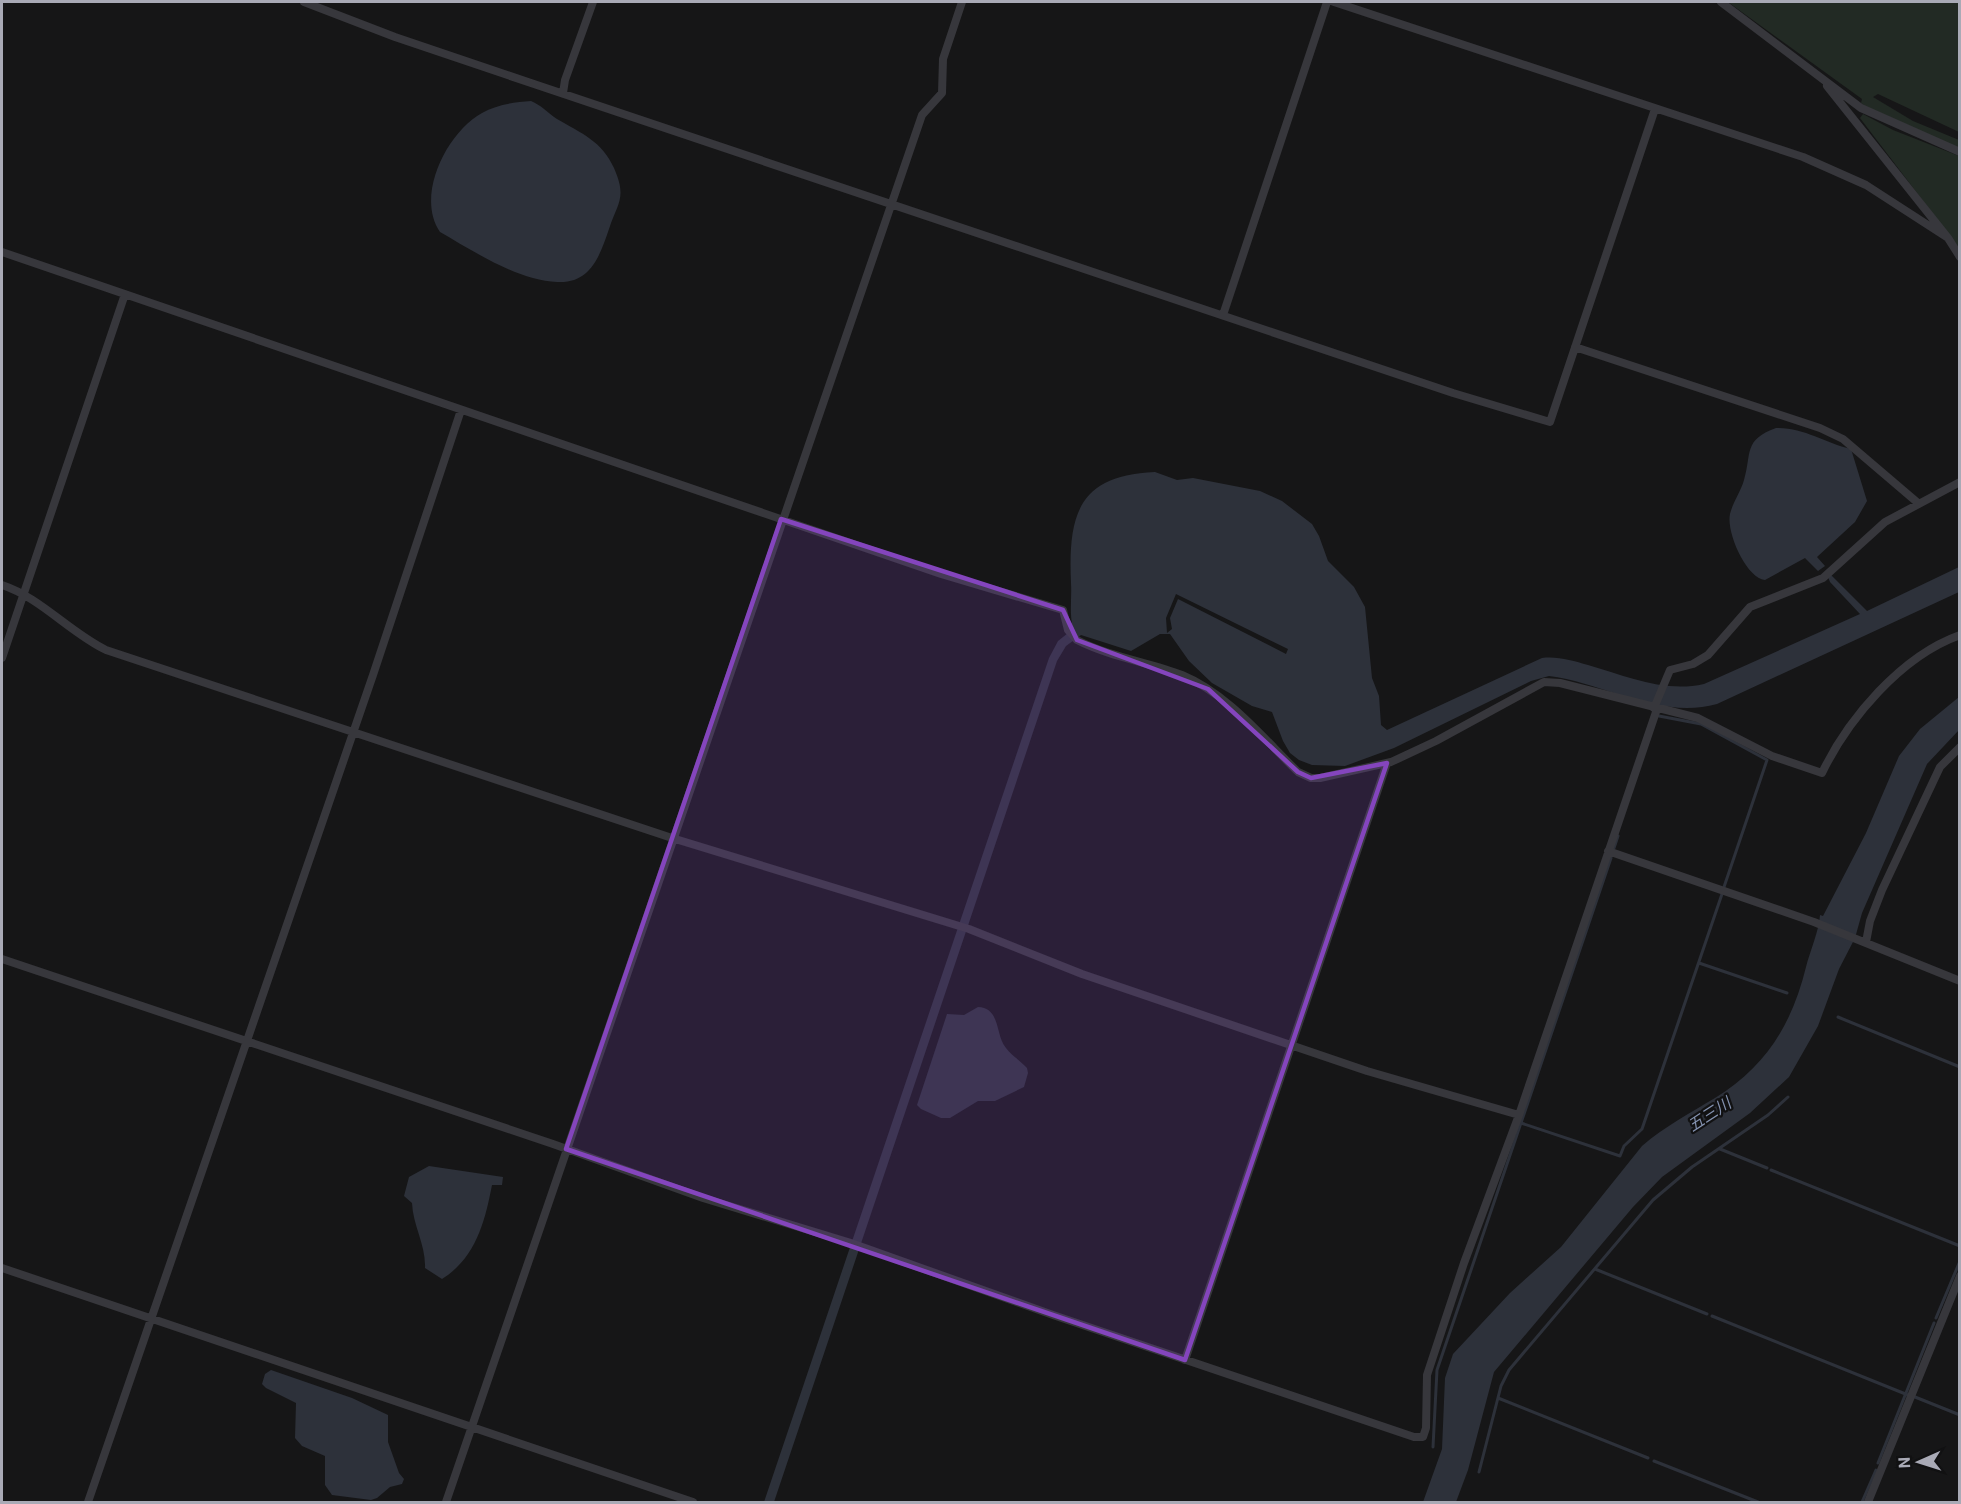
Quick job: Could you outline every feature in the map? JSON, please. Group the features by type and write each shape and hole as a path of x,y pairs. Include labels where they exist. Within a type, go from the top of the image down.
{"street":[{"path":"304,2 395,37 1453,393 1550,422 1655,109"},
{"path":"563,93 565,80 593,2"},
{"path":"446,1503 672,838 922,115 942,93 943,58 962,2"},
{"path":"1223,315 1327,2"},
{"path":"1334,2 1803,157 1866,185 1948,238"},
{"path":"1721,2 1861,108 1959,152"},
{"path":"1819,76 1948,238 1959,257"},
{"path":"2,252 941,574 1063,610 1068,630 1077,640 1183,676 1208,689 1234,710 1298,772 1311,778 1386,763 1436,741 1544,682 1560,683 1698,718 1772,756 1822,773 1841,737 1879,691 1937,646 1959,635"},
{"path":"2,658 125,294"},
{"path":"1575,347 1786,419 1820,428 1843,439 1918,504"},
{"path":"88,1503 460,410"},
{"path":"2,959 566,1149 703,1198 861,1246 1185,1360 1402,1433 1423,1437 1426,1428 1427,1375 1464,1263 1519,1115 1663,683 1670,670 1693,664 1708,655 1750,607 1823,578 1885,522 1959,482"},
{"path":"2,585 23,594 88,641 106,650 672,838 969,929 1082,974 1367,1071 1519,1115"},
{"path":"1866,942 1870,921 1882,890 1940,767 1959,747"},
{"path":"1185,1360 1386,763"},
{"path":"1608,851 1814,921 1959,981"},
{"path":"2,1268 693,1503"},
{"path":"1868,1503 1959,1276"}],"highlighted area":[{"path":"781,519 1063,610 1077,640 1208,689 1298,772 1311,778 1387,763 1185,1360 566,1149"}],"shaded area":[{"path":"1728,2 1959,2 1959,132 1878,94 1873,97 1913,121 1959,140 1959,148 1865,106 1861,103 1862,99"},
{"path":"1863,114 1893,130 1959,156 1959,248 1860,118"}],"water":[{"path":"531,101 597,144 614,168 620,186 620,200 598,258 586,273 569,281 542,280 497,264 440,232 433,217 431,201 438,166 457,135 469,122 487,110 505,104"},
{"path":"1776,428 1795,430 1851,449 1867,501 1855,522 1817,557 1825,566 1818,571 1805,558 1765,580 1751,571 1739,553 1731,532 1730,514 1743,484 1753,443 1758,437"},
{"path":"1155,472 1177,480 1193,478 1260,491 1282,501 1312,524 1328,561 1354,587 1365,607 1372,678 1379,696 1381,725 1387,730 1542,658 1571,660 1660,685 1704,684 1860,614 1830,582 1828,577 1831,575 1867,611 1959,567 1959,592 1717,704 1696,708 1654,704 1549,676 1531,681 1394,748 1345,766 1312,765 1299,760 1290,753 1283,741 1272,712 1252,706 1212,683 1189,661 1170,634 1160,634 1131,651 1081,635 1066,646 1057,661 774,1502 764,1502 1049,658 1058,641 1073,629 1071,559 1076,519 1083,503 1094,491 1109,481 1129,475"},
{"name":"五三川","path":"1959,697 1959,730 1927,764 1862,913 1855,938 1839,969 1818,1026 1789,1077 1750,1113 1662,1177 1633,1207 1494,1372 1468,1470 1456,1502 1423,1502 1442,1449 1445,1378 1453,1354 1510,1293 1561,1247 1642,1146 1668,1126 1733,1086 1763,1058 1785,1025 1793,1007 1820,915 1823,916 1866,833 1899,756 1920,729"},
{"path":"978,1007 991,1012 1006,1048 1027,1068 1024,1087 995,1101 978,1101 950,1118 941,1118 917,1105 947,1014 964,1015"},
{"path":"429,1166 503,1177 502,1185 492,1185 482,1225 471,1250 454,1270 442,1279 425,1268 424,1251 412,1203 404,1196 409,1177"},
{"path":"271,1370 352,1398 388,1415 388,1442 399,1473 404,1479 402,1484 390,1487 371,1500 332,1495 325,1485 325,1456 302,1446 295,1438 296,1403 262,1384 265,1374"}],"pier":[{"path":"1176,594 1288,649 1286,654 1178,599 1170,618 1172,629 1167,633 1166,618"}],"waterway":[{"path":"1659,716 1701,724 1767,760 1724,887"},
{"path":"1614,848 1618,836"},
{"path":"1433,1447 1437,1370 1611,858"},
{"path":"1521,1123 1620,1156 1624,1146 1642,1129 1722,894"},
{"path":"1699,963 1787,993"},
{"path":"1838,1017 1960,1067"},
{"path":"1479,1472 1501,1386 1509,1370 1653,1200 1692,1167 1768,1115 1788,1097"},
{"path":"1720,1149 1767,1168"},
{"path":"1771,1170 1960,1246"},
{"path":"1936,1318 1960,1261"},
{"path":"1595,1269 1707,1314"},
{"path":"1712,1316 1908,1395"},
{"path":"1878,1463 1934,1323"},
{"path":"1915,1397 1960,1415"},
{"path":"1498,1398 1648,1458"},
{"path":"1654,1461 1758,1502"},
{"path":"1862,1502 1876,1470"}]}
